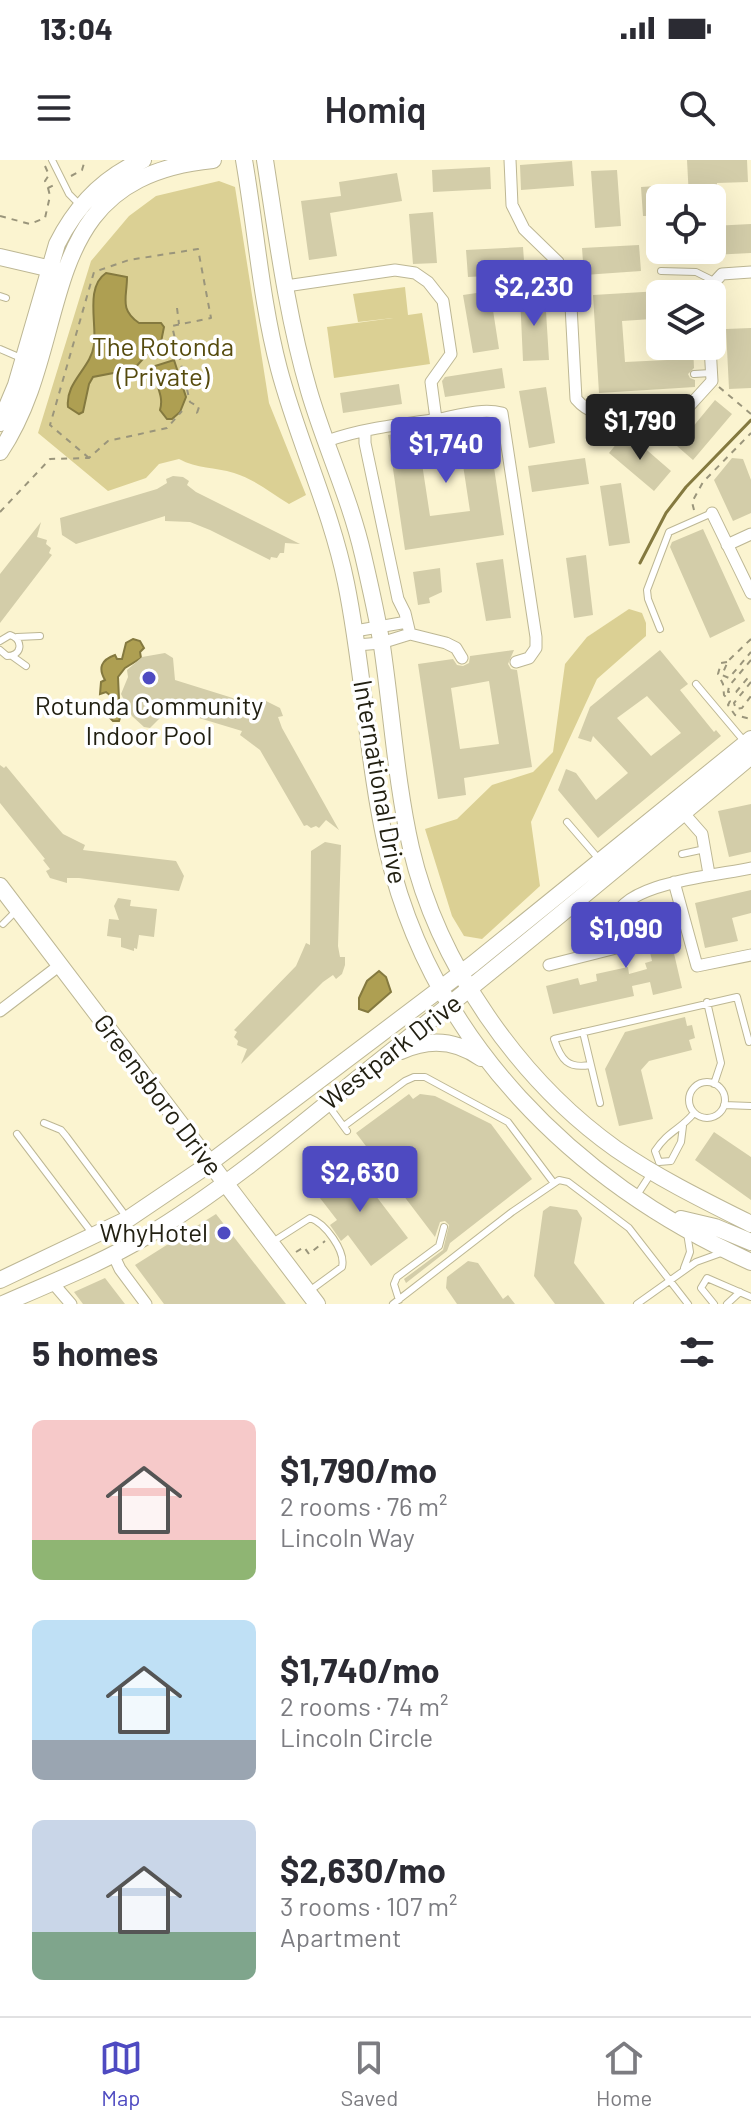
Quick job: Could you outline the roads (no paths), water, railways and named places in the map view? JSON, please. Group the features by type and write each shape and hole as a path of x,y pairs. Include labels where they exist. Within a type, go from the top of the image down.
{"main road":[{"path":"0,452 26,404 57,271 57,244 81,205 112,177 143,160"},
{"path":"0,423 8,409 57,271 93,216 119,193 158,171 213,160"},
{"name":"International Drive","path":"244,160 277,363 340,555 356,638 388,852 409,921 450,1005 489,1063 526,1106 571,1149 635,1198 745,1259"},
{"name":"International Drive","path":"265,160 302,366 356,528 380,635 411,849 435,923 462,973 514,1051 557,1099 615,1148 656,1166 730,1213 751,1222"},
{"path":"0,257 57,271"},
{"name":"Westpark Drive","path":"3,1304 113,1254 158,1229 224,1182 472,988 749,746"},
{"name":"Westpark Drive","path":"0,1280 128,1219 210,1164 462,973 600,861 678,808"},
{"name":"Greensboro Drive","path":"0,886 312,1298"},
{"path":"382,1060 418,1044 440,1042 463,1048 489,1063"},
{"path":"664,1215 715,1227 751,1242"}],"street":[{"path":"510,160 512,205 524,229 558,262 570,287 576,399 586,410 600,414 628,412 643,417 662,436 711,377 710,360"},
{"path":"286,286 395,270 415,273 428,282 443,301 451,354 431,382 436,419"},
{"path":"715,280 722,274 751,272"},
{"path":"327,441 365,431 492,410 502,413 536,637 536,648 529,658 516,662"},
{"path":"365,431 398,599 409,628"},
{"path":"712,513 751,593"},
{"path":"727,545 751,534"},
{"path":"356,638 409,628 456,648 462,658"},
{"path":"678,808 702,834 709,874"},
{"path":"549,965 620,947 615,921 620,911 644,893 674,882 751,868"},
{"path":"674,882 697,966 751,955"},
{"path":"0,1011 60,965"},
{"path":"113,1254 120,1269 146,1304"},
{"path":"52,1282 71,1304"}],"lane":[{"path":"52,160 69,194 81,205"},
{"path":"661,271 696,272 712,280"},
{"path":"0,349 24,359"},
{"path":"694,374 711,377"},
{"path":"660,629 647,590 669,532 712,513"},
{"path":"0,641 7,635 40,636"},
{"path":"12,656 20,647 17,637"},
{"path":"0,650 26,666"},
{"path":"696,684 749,746"},
{"path":"567,822 600,861"},
{"path":"682,854 706,849"},
{"path":"3,924 18,910"},
{"path":"590,1065 570,1065 562,1059 554,1039 737,997 749,1042"},
{"path":"707,1002 721,1063 714,1084"},
{"path":"583,1032 600,1103"},
{"path":"327,1104 346,1128 409,1078 425,1077 508,1122 553,1182"},
{"path":"702,1083 714,1084 723,1093 724,1105 717,1115 699,1116 689,1102 692,1090 702,1083"},
{"path":"724,1105 751,1106"},
{"path":"635,1198 656,1166 655,1151 666,1135 683,1126 694,1113"},
{"path":"44,1123 61,1130 128,1219"},
{"path":"656,1166 671,1161 681,1142 683,1126"},
{"path":"17,1134 94,1236"},
{"path":"396,1302 553,1182 568,1182 629,1228 688,1304"},
{"path":"271,1244 310,1218 319,1223 330,1237 343,1256 342,1267 312,1298"},
{"path":"396,1302 394,1284 397,1277 439,1246 444,1227"},
{"path":"683,1271 690,1252 686,1228"},
{"path":"637,1304 683,1271 716,1253 745,1259"},
{"path":"714,1304 701,1288 707,1278 751,1297"},
{"path":"727,1304 740,1292"}],"waterway":[{"path":"640,563 666,513 686,487 751,420"}],"place":[{"name":"Rotunda Community Indoor Pool","path":"149,678"},
{"name":"WhyHotel","path":"224,1233"}],"park label":[{"name":"The Rotonda (Private)","path":"163,362"}]}
